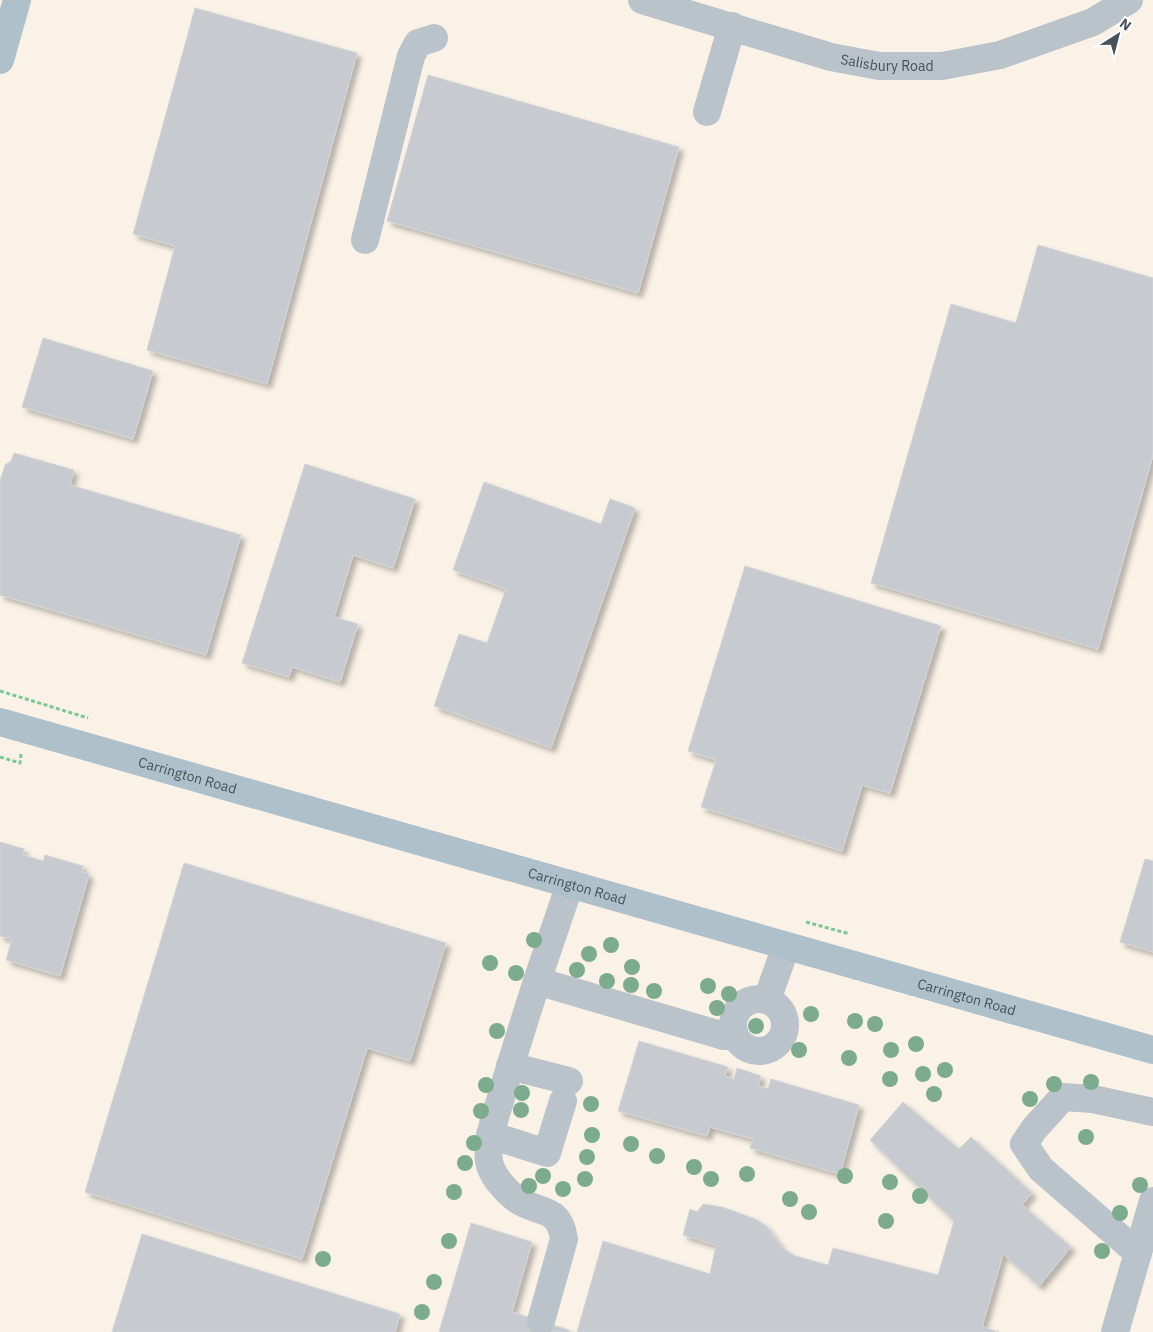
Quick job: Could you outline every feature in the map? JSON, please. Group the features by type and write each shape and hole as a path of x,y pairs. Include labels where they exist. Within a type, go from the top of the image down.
{"main road":[{"path":"0,60 17,0"},
{"name":"Carrington Road","path":"0,722 1153,1050"}],"street":[{"name":"Salisbury Road","path":"642,0 831,57 879,66 942,66 1000,55 1049,40 1093,22 1129,0"},
{"path":"707,112 732,26"},
{"path":"365,240 411,56 418,43 434,38"},
{"path":"541,1321 564,1239 562,1229 559,1220 551,1213 517,1199 504,1189 489,1163 490,1135 537,981 570,884"},
{"path":"767,1000 786,946"},
{"path":"537,981 724,1036 734,1035"},
{"path":"751,1000 767,1000 776,1004 785,1019 786,1028 778,1044 771,1050 753,1051 745,1048 734,1035 734,1018 743,1004 751,1000"},
{"path":"490,1135 548,1153 566,1091 510,1066"},
{"path":"1138,1253 1041,1169 1024,1144 1063,1097 1092,1099 1153,1112"},
{"path":"1114,1332 1153,1201"}],"path":[{"path":"0,757 20,762"}],"shaded area":[{"path":"0,0 1153,0 1153,1332 0,1332"}],"building":[{"path":"195,8 357,53 267,384 147,350 175,246 133,234"},
{"path":"428,75 679,147 638,293 387,221"},
{"path":"1038,245 1153,278 1153,455 1098,649 871,583 951,304 1016,323"},
{"path":"43,338 153,371 133,439 22,407"},
{"path":"14,453 74,470 70,485 241,535 206,655 0,595 0,481 5,465 11,461"},
{"path":"305,464 415,499 393,568 353,555 334,617 358,624 340,682 292,667 289,677 242,663"},
{"path":"484,482 601,524 610,499 635,508 551,748 434,706 459,634 487,643 506,589 453,570"},
{"path":"745,566 941,626 890,793 862,785 842,851 701,807 716,760 688,751"},
{"path":"0,842 24,849 23,855 43,861 45,855 83,866 82,872 89,874 60,976 6,960 12,939 0,936"},
{"path":"1145,859 1153,861 1153,952 1120,942"},
{"path":"184,863 446,943 410,1061 367,1048 302,1259 85,1192"},
{"path":"639,1041 728,1067 725,1076 734,1079 737,1068 761,1076 758,1086 768,1089 771,1079 859,1105 840,1174 750,1148 753,1139 710,1127 707,1136 618,1111"},
{"path":"903,1102 959,1149 971,1137 1032,1193 1022,1205 1071,1247 1039,1286 1003,1254 982,1327 999,1332 577,1332 603,1241 710,1274 716,1245 683,1235 690,1209 697,1212 703,1204 722,1207 755,1219 766,1226 782,1248 795,1256 828,1265 833,1248 938,1275 954,1221 870,1140"},
{"path":"471,1223 532,1242 512,1312 569,1330 569,1332 439,1332"},
{"path":"142,1234 400,1314 395,1332 112,1332"}]}
